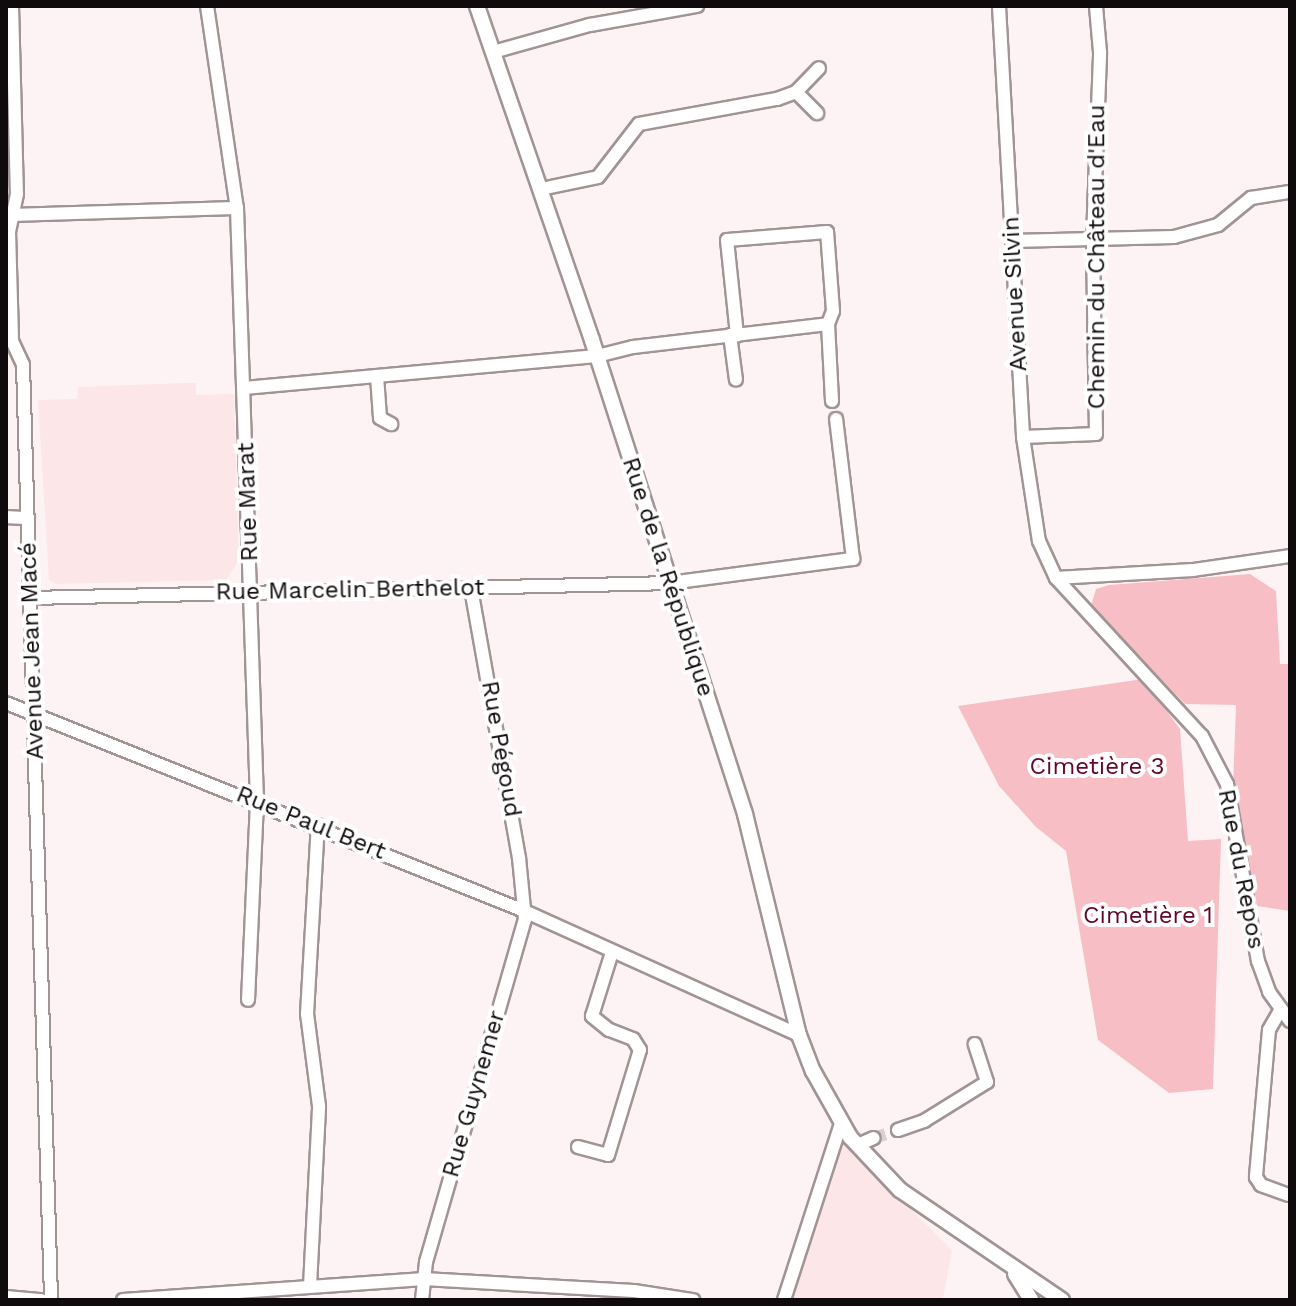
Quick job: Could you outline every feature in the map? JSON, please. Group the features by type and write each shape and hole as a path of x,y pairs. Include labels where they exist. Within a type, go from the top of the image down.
{"street":[{"name":"Avenue Jean Macé","path":"12,6 17,194 10,216 9,341 23,365 51,1300"},
{"name":"Rue Marat","path":"207,6 237,208 257,802 248,1000"},
{"name":"Rue de la République","path":"477,6 597,356 745,814 799,1035 841,1123 858,1145 927,1211 1012,1271 1062,1300"},
{"path":"493,52 590,25 697,6"},
{"name":"Avenue Silvin","path":"999,6 1023,437 1039,541 1056,578"},
{"name":"Chemin du Château d'Eau","path":"1023,437 1096,434 1093,238 1100,52 1096,6"},
{"path":"541,189 598,177 639,124 796,92 819,68"},
{"path":"796,92 817,113"},
{"path":"1012,241 1174,237 1218,225 1251,198 1290,192"},
{"path":"10,216 237,208"},
{"path":"736,380 727,240 827,232 833,311 828,324 832,401"},
{"path":"244,388 597,356 828,324"},
{"path":"377,376 380,418 391,424"},
{"name":"Rue Marcelin Berthelot","path":"31,598 670,583 853,559 836,419"},
{"path":"6,517 28,518"},
{"path":"1056,578 1193,570 1290,556"},
{"name":"Rue du Repos","path":"1056,578 1202,736 1227,784 1258,961 1290,1021"},
{"name":"Rue Pégoud","path":"471,588 519,858 522,910"},
{"name":"Rue Paul Bert","path":"6,703 318,825 522,910 799,1035"},
{"path":"310,1286 319,1106 307,1014 318,825"},
{"name":"Rue Guynemer","path":"422,1300 424,1279 525,919 522,910"},
{"path":"578,1147 608,1155 640,1050 633,1039 609,1030 592,1016 612,952"},
{"path":"1281,1009 1269,1030 1256,1177 1261,1185 1288,1195"},
{"path":"898,1130 924,1121 987,1082 975,1044"},
{"path":"784,1300 841,1123"},
{"path":"858,1145 874,1138"},
{"path":"1012,1271 1021,1300"},
{"name":"Rue de la République","path":"1012,1271 1031,1300"},
{"path":"123,1300 264,1295 310,1286 424,1279 563,1286 693,1300"},
{"path":"563,1286 563,1300"},
{"path":"6,1297 42,1300"}],"shaded area":[{"path":"196,383 196,395 234,394 239,560 226,580 56,584 49,580 38,400 77,399 78,387"},
{"path":"842,1141 952,1250 943,1298 951,1300 790,1300"}],"green space":[{"path":"1250,574 1276,591 1280,664 1290,664 1290,911 1257,906 1233,787 1236,705 1185,704 1091,606 1096,589 1109,585"},
{"path":"1143,679 1180,729 1188,841 1221,839 1213,1089 1169,1093 1098,1040 1066,851 1036,827 999,786 958,706"}],"tunnel":[{"path":"874,1138 898,1130"}],"park label":[{"name":"Cimetière 3","path":"1097,767"},
{"name":"Cimetière 1","path":"1148,916"}]}
